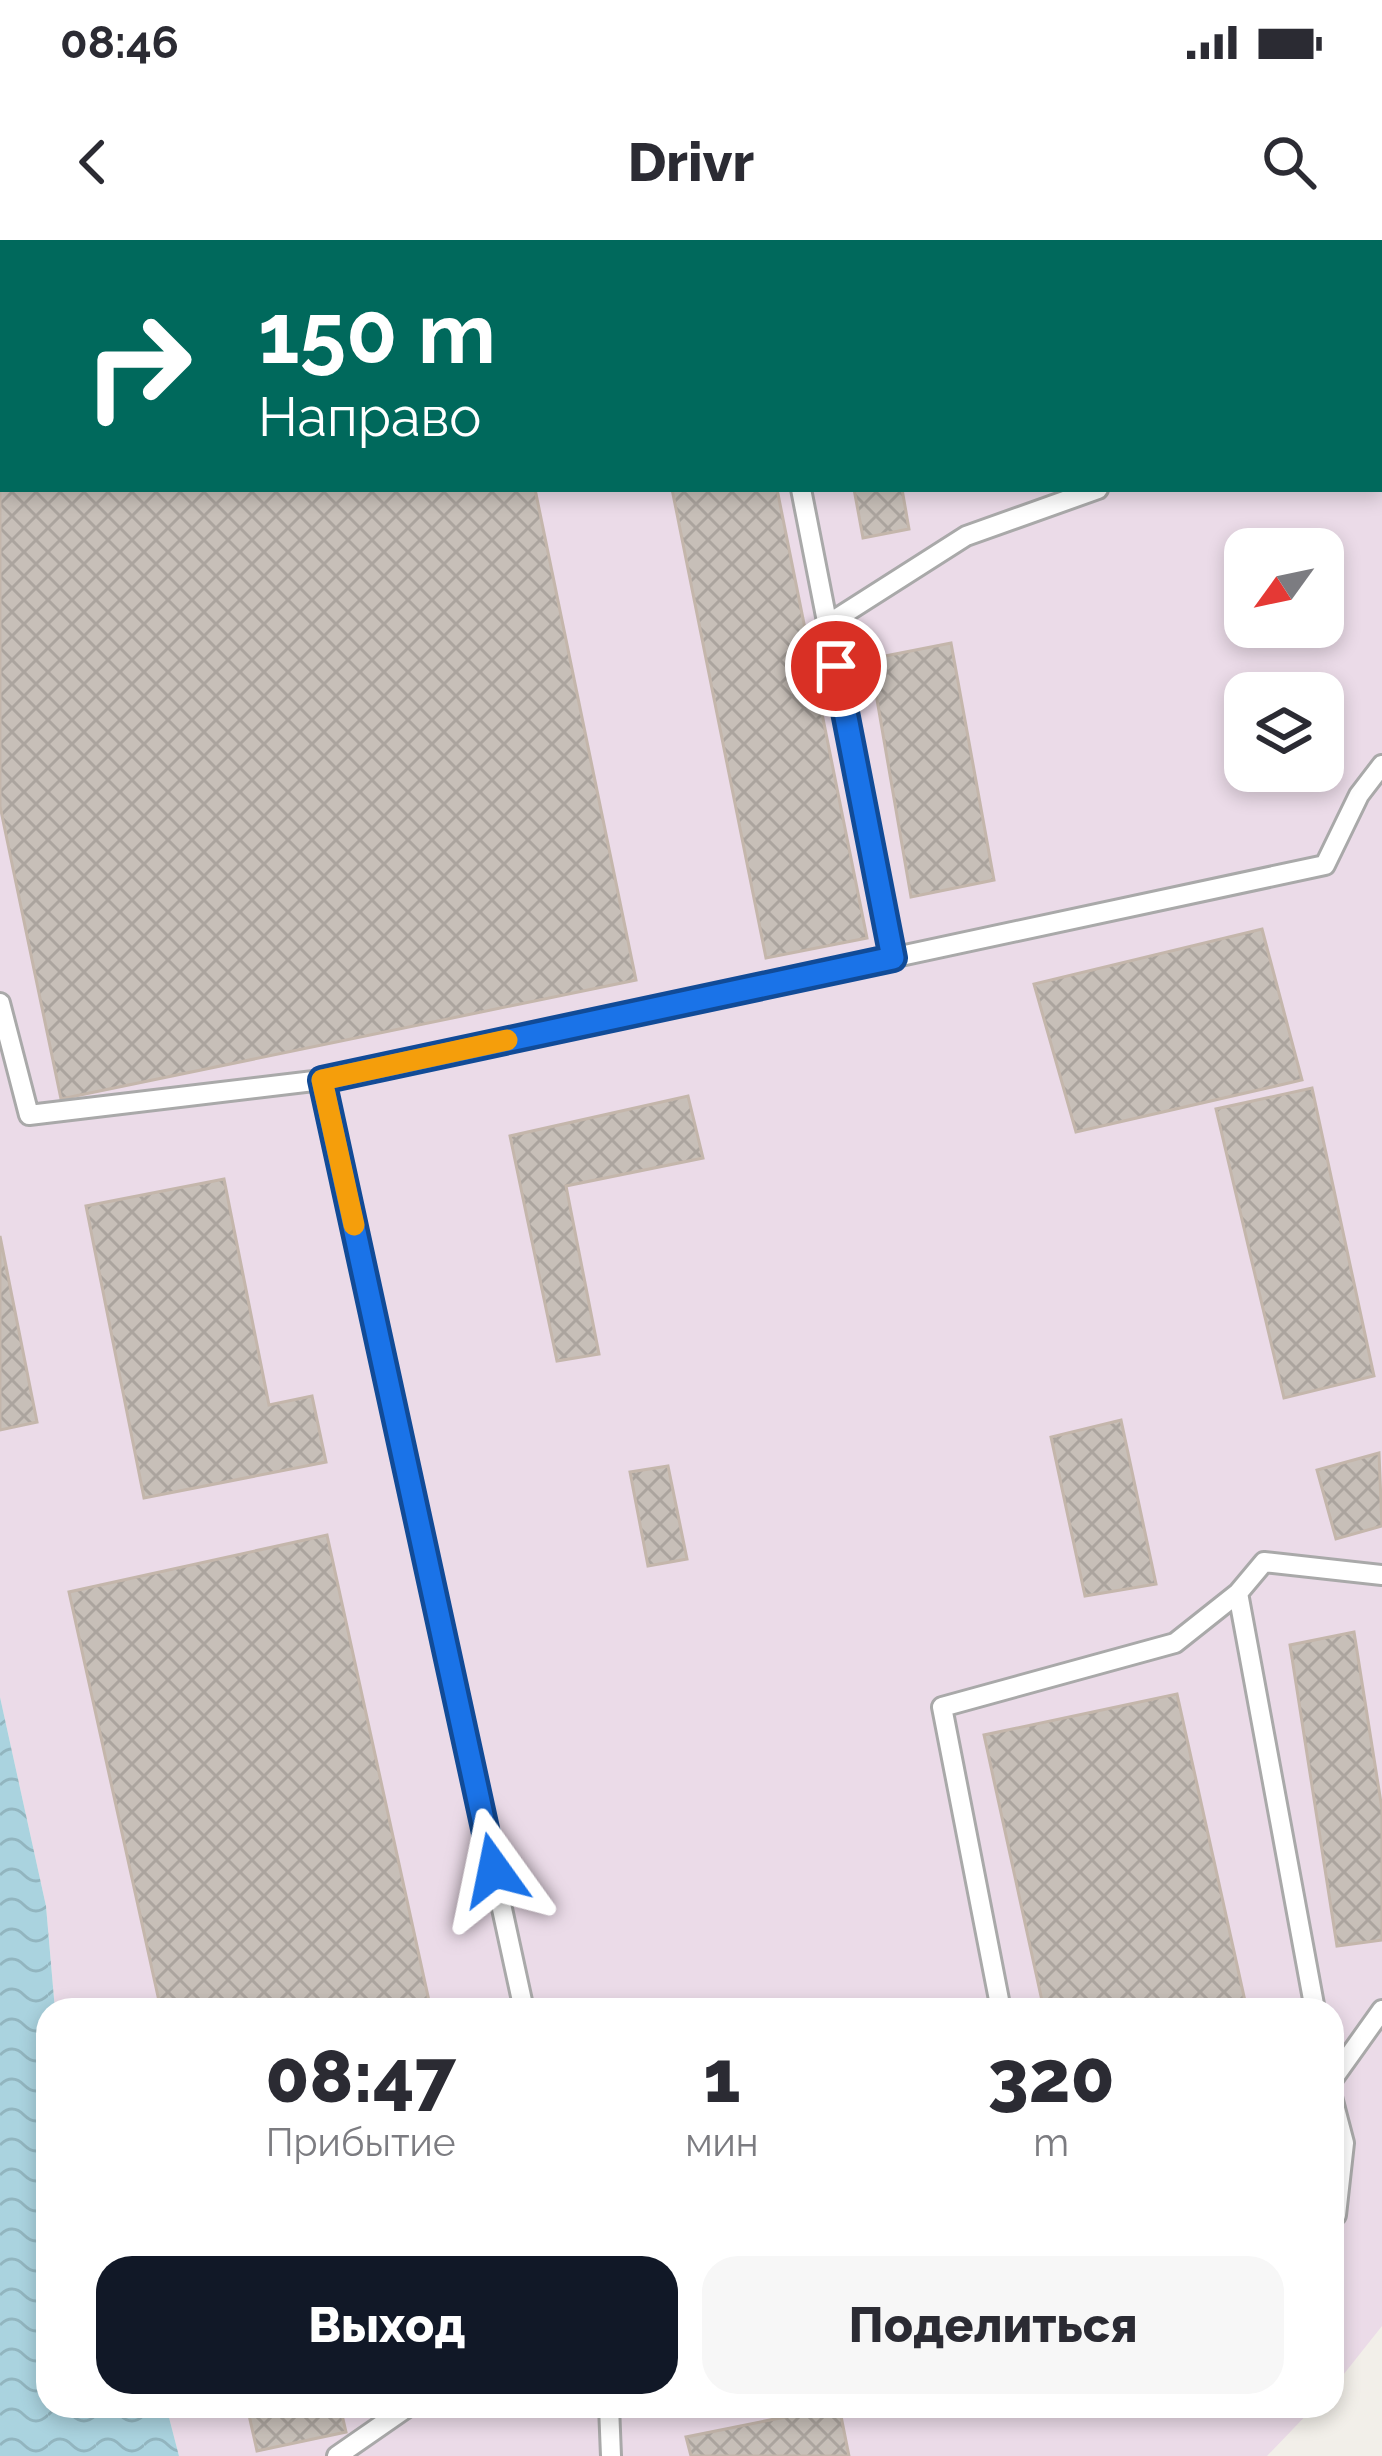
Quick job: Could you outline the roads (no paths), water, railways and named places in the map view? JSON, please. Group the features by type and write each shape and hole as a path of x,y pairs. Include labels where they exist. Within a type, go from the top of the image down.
{"lane":[{"path":"802,492 893,958"},
{"path":"828,624 966,536 1090,492"},
{"path":"0,1003 28,1115 322,1080 1325,865 1359,795 1382,765"},
{"path":"322,1080 521,1998"},
{"path":"999,1998 943,1707 1175,1643 1238,1593 1264,1562 1382,1575"},
{"path":"1238,1593 1313,1998"},
{"path":"1344,2063 1382,2010"},
{"path":"337,2456 392,2418"},
{"path":"608,2418 610,2456"}],"water":[{"path":"0,1697 46,1906 54,1998 36,1998 36,2418 169,2418 179,2456 0,2456"}]}
